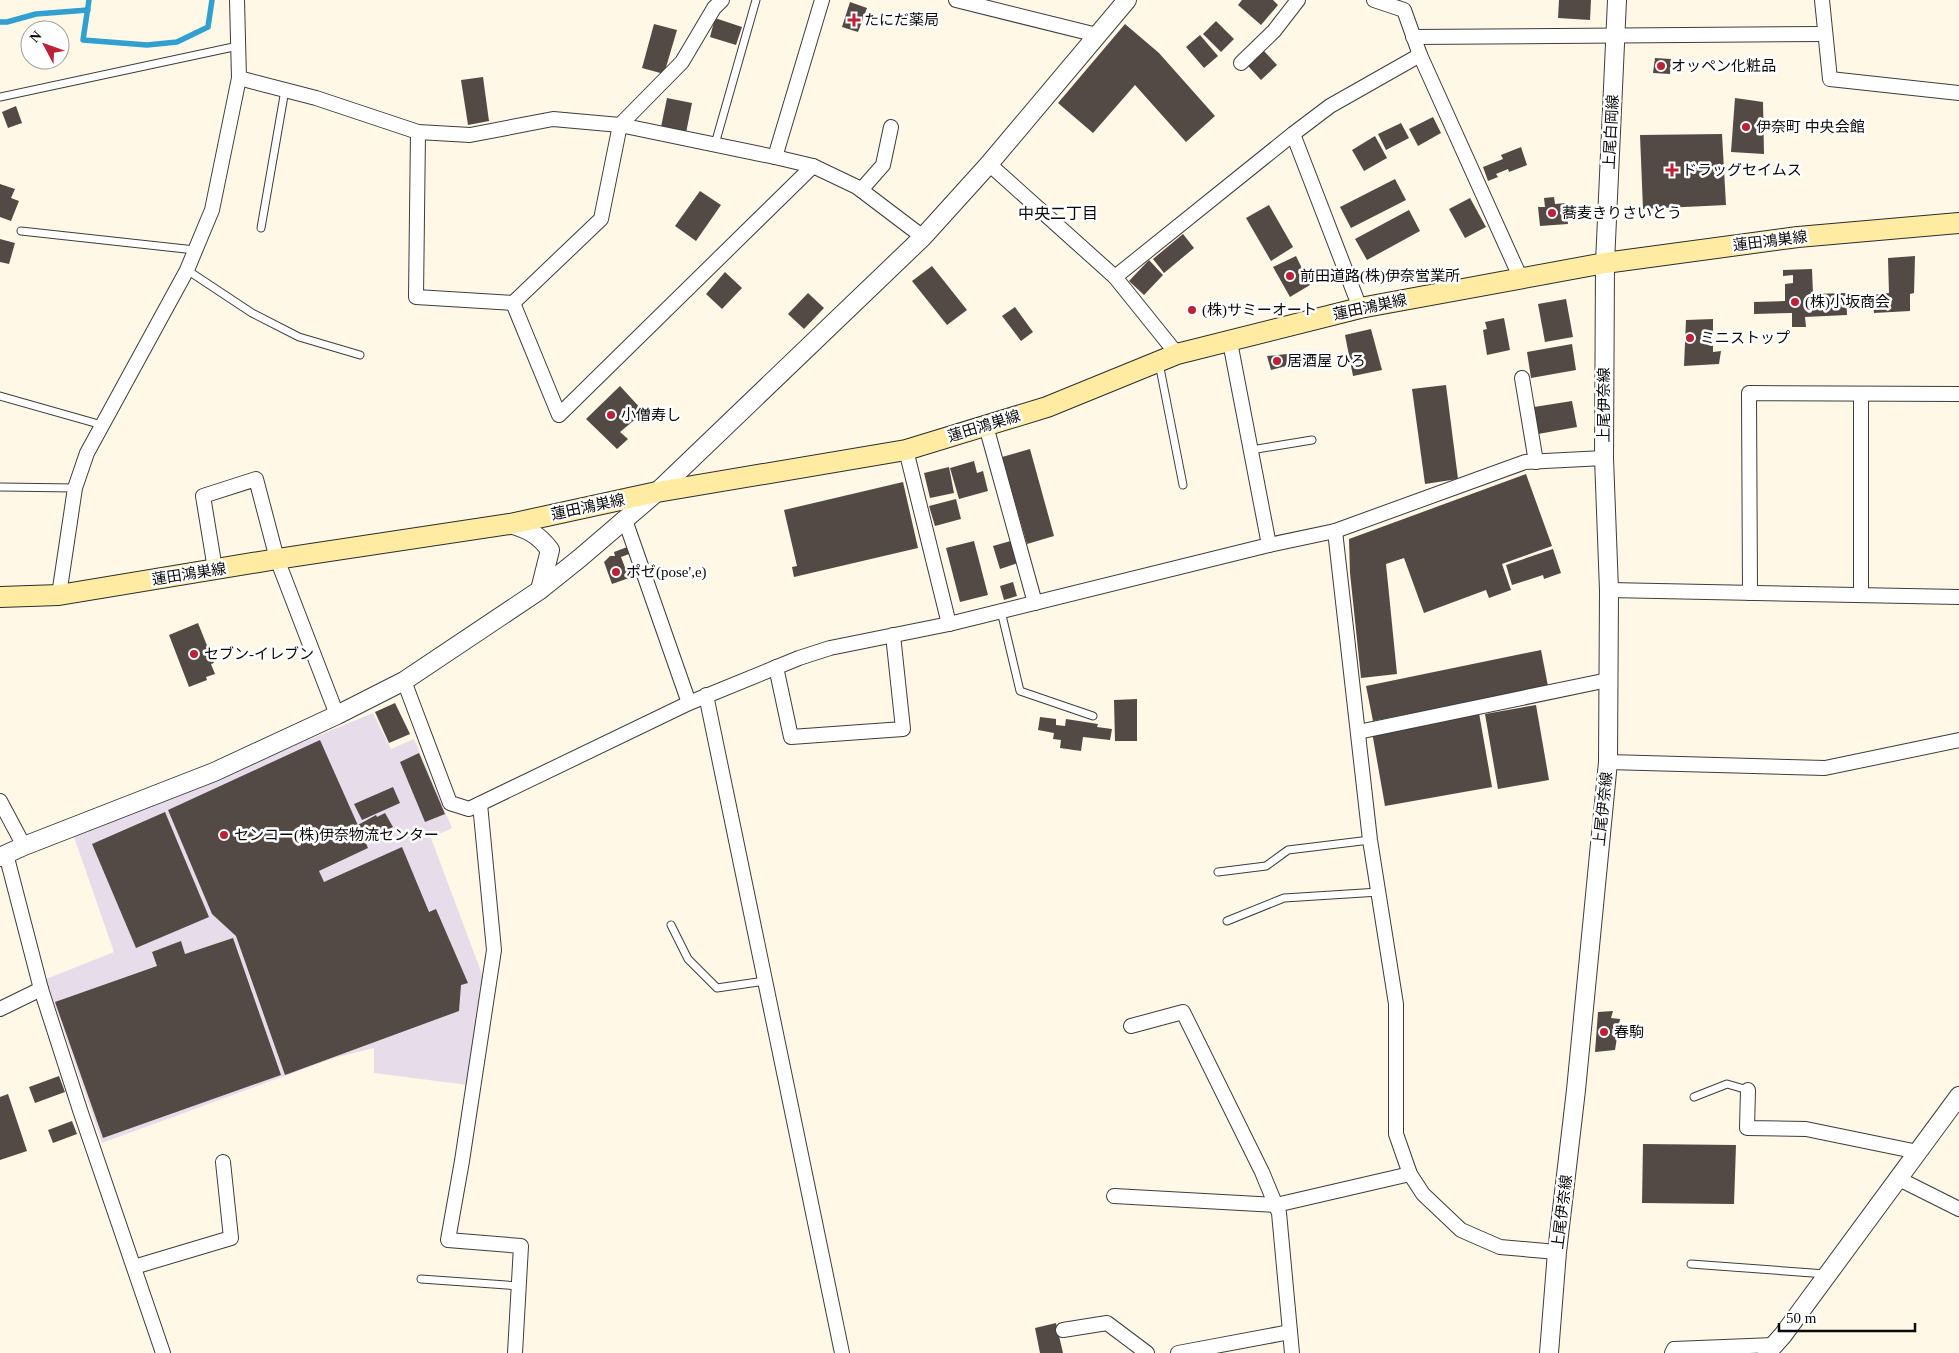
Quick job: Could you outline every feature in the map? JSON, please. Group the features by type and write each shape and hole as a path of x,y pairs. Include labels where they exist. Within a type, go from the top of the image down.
{"main road":[{"name":"蓮田鴻巣線","path":"0,597 59,595 277,559 510,524 657,492 906,450 1047,407 1168,358 1360,308 1605,263 1798,237 1959,224"}],"street":[{"path":"59,595 74,488 87,453 186,270 212,210 239,78 237,0"},
{"path":"418,132 416,297 513,303 601,219 620,125 682,62 714,8 722,0"},
{"path":"775,157 822,0"},
{"path":"163,1353 80,1110 41,988 3,856 24,846 214,772 336,715 404,681 540,590 657,492 924,237 989,164 1127,0"},
{"path":"1242,63 1274,32 1298,0"},
{"path":"1374,0 1404,10 1420,55 1521,279"},
{"name":"上尾白岡線","path":"1605,263 1617,0"},
{"path":"1822,0 1830,79 1959,93"},
{"path":"964,1 1097,35"},
{"path":"1413,37 1824,34"},
{"path":"1115,277 1330,106 1420,55"},
{"path":"239,78 285,90 418,132 470,135 553,118 620,125 775,157 813,166 861,190 924,237"},
{"path":"861,190 883,166 891,128"},
{"path":"1293,134 1360,308"},
{"path":"989,164 1115,277 1168,358"},
{"path":"513,303 559,415 813,166"},
{"name":"上尾伊奈線","path":"1549,1353 1557,1252 1576,1090 1608,762 1609,590 1604,458 1605,263"},
{"path":"1230,342 1269,544"},
{"path":"1522,378 1536,462"},
{"path":"1750,593 1749,393 1959,394"},
{"path":"1861,394 1861,595"},
{"path":"986,426 1034,603"},
{"path":"906,450 949,624"},
{"path":"404,681 450,803 469,809 706,695 830,648 949,624 1269,544 1335,531 1525,462 1604,458"},
{"path":"215,570 203,496 256,479 277,559 336,715"},
{"path":"624,520 689,703"},
{"path":"510,524 526,529 540,537 550,550 540,590"},
{"path":"1335,531 1370,840 1396,1004 1396,1134 1410,1174 1424,1194 1461,1230 1500,1247 1557,1252"},
{"path":"1609,590 1959,597"},
{"path":"776,667 791,737 903,729 893,635"},
{"path":"1358,732 1608,680"},
{"path":"706,695 842,1353"},
{"path":"1608,762 1825,768 1959,740"},
{"path":"0,801 24,846"},
{"path":"480,804 494,950 448,1240 521,1246 515,1353"},
{"path":"0,1009 41,988"},
{"path":"1130,1026 1183,1012 1276,1204 1279,1214 1292,1353"},
{"path":"1748,1090 1747,1128 1806,1128 1918,1152"},
{"path":"1672,1353 1674,1350 1771,1349 1829,1274 1959,1096"},
{"path":"134,1268 231,1238 223,1162"},
{"path":"1114,1196 1276,1204 1410,1174"},
{"path":"1899,1178 1959,1209"},
{"path":"1063,1330 1108,1323 1147,1353"},
{"path":"1178,1353 1290,1332"}],"lane":[{"path":"715,144 756,0"},
{"path":"0,97 238,46"},
{"path":"260,228 285,90"},
{"path":"21,231 195,250"},
{"path":"186,270 252,313 299,337 360,355"},
{"path":"1168,358 1183,485"},
{"path":"0,396 102,425"},
{"path":"1251,450 1312,440"},
{"path":"0,487 74,488"},
{"path":"1001,611 1020,691 1093,716"},
{"path":"1218,872 1266,866 1288,850 1370,840"},
{"path":"1227,921 1284,898 1379,892"},
{"path":"671,925 688,960 717,988 765,981"},
{"path":"1694,1097 1727,1084 1748,1090"},
{"path":"1691,1264 1829,1274"},
{"path":"421,1279 519,1286"}],"shaded area":[{"path":"373,713 391,749 414,739 452,828 431,838 485,982 468,1085 374,1073 374,1048 334,1058 102,1143 46,979 114,952 74,837"}],"building":[{"path":"1242,0 1273,0 1278,5 1261,25 1238,5"},
{"path":"1559,0 1591,0 1590,20 1558,18"},
{"path":"850,2 867,8 858,32 842,27"},
{"path":"715,18 742,27 736,45 710,37"},
{"path":"1216,21 1234,39 1221,52 1203,34"},
{"path":"654,24 677,30 664,74 642,68"},
{"path":"1125,24 1159,53 1215,116 1186,142 1135,85 1093,133 1058,103"},
{"path":"1200,35 1218,56 1204,68 1186,47"},
{"path":"1264,51 1277,65 1261,80 1248,66"},
{"path":"1655,58 1671,59 1670,74 1653,73"},
{"path":"483,77 489,121 468,125 461,80"},
{"path":"667,98 692,103 686,133 661,127"},
{"path":"1735,98 1763,102 1764,154 1731,152"},
{"path":"16,106 22,123 8,128 2,112"},
{"path":"1433,117 1441,133 1418,146 1409,129"},
{"path":"1401,123 1409,138 1386,150 1378,134"},
{"path":"1722,134 1726,205 1643,209 1640,135"},
{"path":"1375,136 1387,158 1364,171 1352,150"},
{"path":"1521,147 1527,165 1509,172 1508,169 1496,174 1498,177 1488,181 1483,167 1503,159 1501,155"},
{"path":"1395,179 1406,200 1351,228 1340,207"},
{"path":"0,184 15,189 11,198 19,201 11,221 0,217"},
{"path":"700,191 721,205 696,241 675,226"},
{"path":"1554,197 1555,204 1566,203 1568,224 1540,226 1538,207 1545,207 1544,198"},
{"path":"1470,198 1486,227 1465,238 1449,209"},
{"path":"1269,205 1293,247 1271,261 1246,218"},
{"path":"1409,210 1420,231 1367,260 1355,239"},
{"path":"1183,234 1194,248 1164,273 1153,259"},
{"path":"0,239 15,243 9,264 0,262"},
{"path":"1296,256 1310,285 1290,297 1273,267"},
{"path":"1915,256 1914,293 1910,294 1910,311 1874,313 1872,295 1889,293 1888,258"},
{"path":"1149,260 1163,275 1144,295 1129,281"},
{"path":"932,266 967,310 947,325 912,281"},
{"path":"1812,269 1813,294 1846,293 1847,315 1805,317 1806,327 1792,327 1792,313 1754,314 1754,302 1785,301 1785,284 1793,283 1793,275 1783,276 1783,270"},
{"path":"725,272 742,288 722,309 706,294"},
{"path":"808,293 824,308 804,329 788,314"},
{"path":"1566,299 1573,337 1545,342 1538,304"},
{"path":"1015,307 1033,332 1021,341 1002,316"},
{"path":"1504,318 1510,350 1487,355 1483,330 1487,329 1485,322"},
{"path":"1713,319 1713,352 1721,351 1719,364 1684,366 1686,320"},
{"path":"1371,329 1382,370 1353,376 1345,335"},
{"path":"1572,344 1576,370 1531,378 1527,352"},
{"path":"1287,354 1290,365 1271,370 1267,356"},
{"path":"1446,385 1458,479 1425,484 1412,389"},
{"path":"620,386 644,412 620,432 628,439 617,449 586,419"},
{"path":"1572,401 1577,427 1538,434 1534,407"},
{"path":"1030,449 1054,536 1027,544 1002,457"},
{"path":"974,461 977,473 983,471 988,491 959,499 950,468"},
{"path":"949,467 954,493 930,498 924,473"},
{"path":"1526,474 1552,546 1502,564 1511,590 1489,598 1486,590 1424,613 1404,558 1386,564 1397,674 1361,678 1350,573 1349,539"},
{"path":"903,482 918,548 794,577 792,567 797,566 784,510"},
{"path":"956,499 961,519 935,526 929,506"},
{"path":"1014,540 1021,562 1000,569 993,546"},
{"path":"974,541 988,595 960,602 946,548"},
{"path":"630,546 632,553 621,557 629,578 612,584 604,562 610,556 615,556 614,552"},
{"path":"1553,549 1561,573 1544,579 1543,575 1512,585 1506,565"},
{"path":"1013,582 1017,596 1004,600 1000,586"},
{"path":"198,623 214,663 211,664 215,674 206,677 207,680 189,687 169,635"},
{"path":"1541,650 1548,686 1373,721 1366,686"},
{"path":"1137,699 1137,741 1115,741 1114,700"},
{"path":"395,703 410,734 389,743 375,712"},
{"path":"1536,705 1549,780 1498,789 1485,714"},
{"path":"1479,713 1492,787 1385,806 1372,732"},
{"path":"1040,717 1056,719 1056,725 1065,726 1066,719 1098,724 1097,727 1112,729 1110,740 1083,737 1081,751 1060,748 1061,740 1053,739 1054,733 1038,730"},
{"path":"320,740 368,848 319,871 324,882 402,847 429,912 436,909 468,983 461,985 459,1011 285,1075 236,936 212,914 168,810"},
{"path":"419,753 445,814 425,822 400,762"},
{"path":"393,787 400,803 362,820 354,804"},
{"path":"165,812 209,917 136,948 92,844"},
{"path":"385,813 393,827 368,841 358,825 376,815 377,817"},
{"path":"233,938 281,1075 103,1138 55,1002 157,966 152,952 181,941 185,954"},
{"path":"1613,1011 1611,1018 1620,1019 1615,1050 1595,1052 1598,1012"},
{"path":"59,1076 65,1092 35,1103 29,1087"},
{"path":"8,1094 27,1151 0,1160 0,1097"},
{"path":"72,1121 77,1134 53,1143 48,1130"},
{"path":"1643,1144 1736,1145 1734,1204 1642,1203"},
{"path":"1056,1323 1063,1353 1040,1353 1035,1328"}],"waterway":[{"path":"89,0 83,40 147,45 177,42 208,27 212,0"},
{"path":"0,22 7,22 36,14 88,10"}],"place":[{"name":"たにだ薬局","path":"854,20"},
{"name":"オッペン化粧品","path":"1661,66"},
{"name":"伊奈町 中央会館","path":"1746,127"},
{"name":"ドラッグセイムス","path":"1672,170"},
{"name":"蕎麦きりさいとう","path":"1552,213"},
{"name":"前田道路(株)伊奈営業所","path":"1290,276"},
{"name":"(株)小坂商会","path":"1795,302"},
{"name":"(株)サミーオート","path":"1192,310"},
{"name":"ミニストップ","path":"1690,338"},
{"name":"居酒屋 ひろ","path":"1277,361"},
{"name":"小僧寿し","path":"611,415"},
{"name":"ポゼ(pose',e)","path":"616,572"},
{"name":"セブン-イレブン","path":"194,654"},
{"name":"センコー(株)伊奈物流センター","path":"224,835"},
{"name":"春駒","path":"1604,1032"}],"district":[{"name":"中央二丁目","path":"1058,213"}]}
